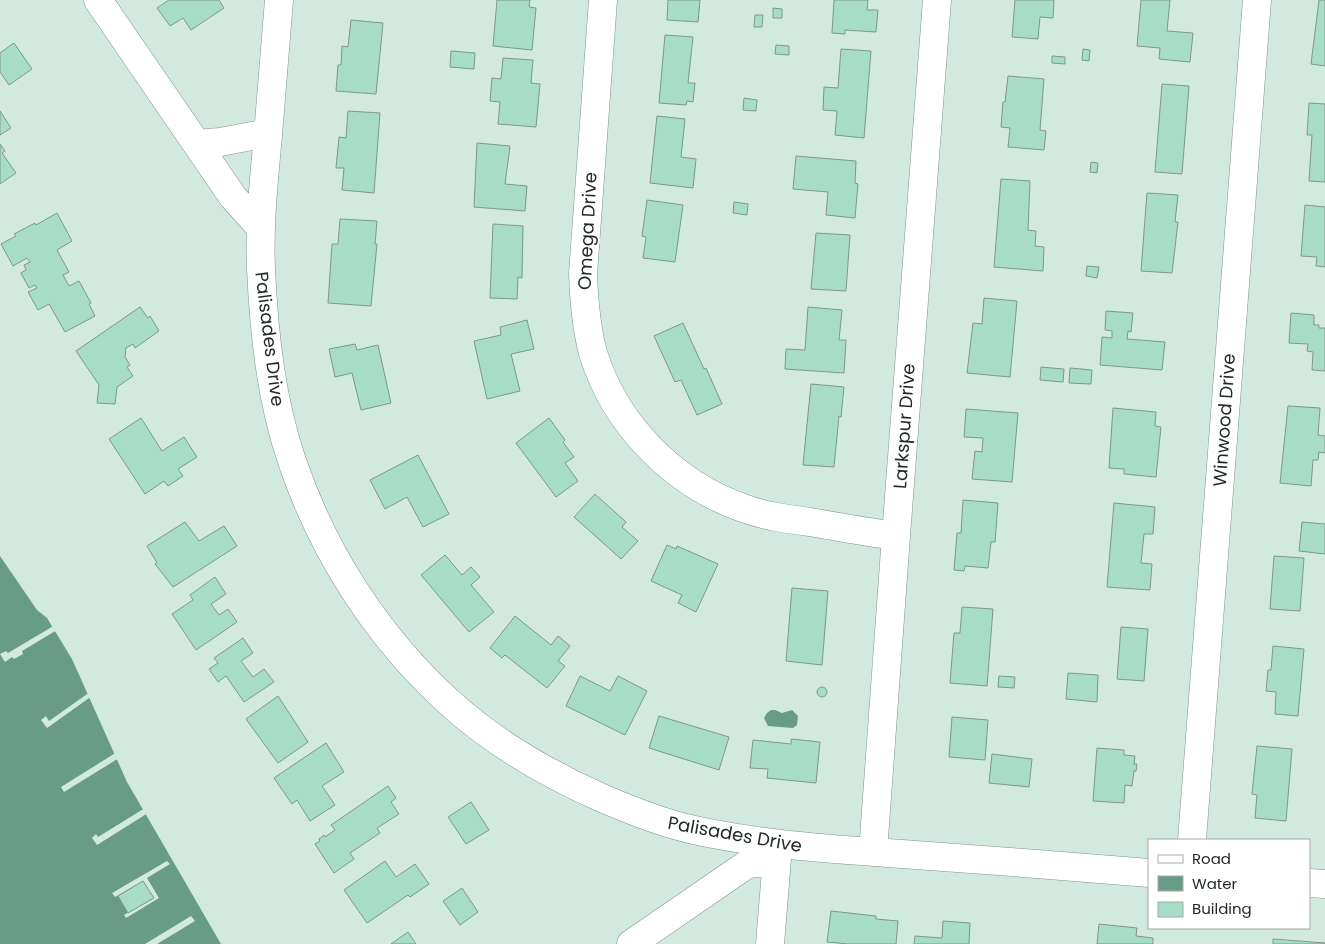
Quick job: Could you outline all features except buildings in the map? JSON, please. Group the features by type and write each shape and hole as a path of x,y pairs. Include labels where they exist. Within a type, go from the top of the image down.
{"street":[{"path":"98,0 234,197 260,227"},
{"name":"Palisades Drive","path":"279,0 260,227 263,306 276,402 292,461 318,525 344,575 378,625 449,703 476,724 538,766 578,787 657,821 719,835 777,854 873,852 1148,872"},
{"name":"Omega Drive","path":"603,0 583,274 584,303 593,352 613,398 641,439 658,457 691,482 720,499 767,515 896,536"},
{"name":"Larkspur Drive","path":"873,852 937,0"},
{"name":"Winwood Drive","path":"1192,839 1257,0"},
{"path":"197,144 220,142 268,133"},
{"path":"631,944 746,865 777,854 770,944"},
{"path":"1310,883 1325,884"}],"water":[{"path":"0,556 37,610 47,618 72,659 127,782 221,944 0,944"},
{"path":"771,710 782,713 792,710 798,716 797,725 793,728 768,726 764,718"}],"pier":[{"path":"55,625 57,630 22,651 23,654 14,659 12,657 5,662 0,654 6,651 8,653"},
{"path":"90,692 92,696 47,728 41,720 46,716 49,721"},
{"path":"117,752 119,758 64,792 61,787"},
{"path":"145,808 148,813 97,845 92,838 96,834 98,837"},
{"path":"167,861 170,864 147,878 159,898 126,918 124,915 154,898 143,881 115,897 112,893"},
{"path":"191,916 195,921 157,944 145,944"}]}
